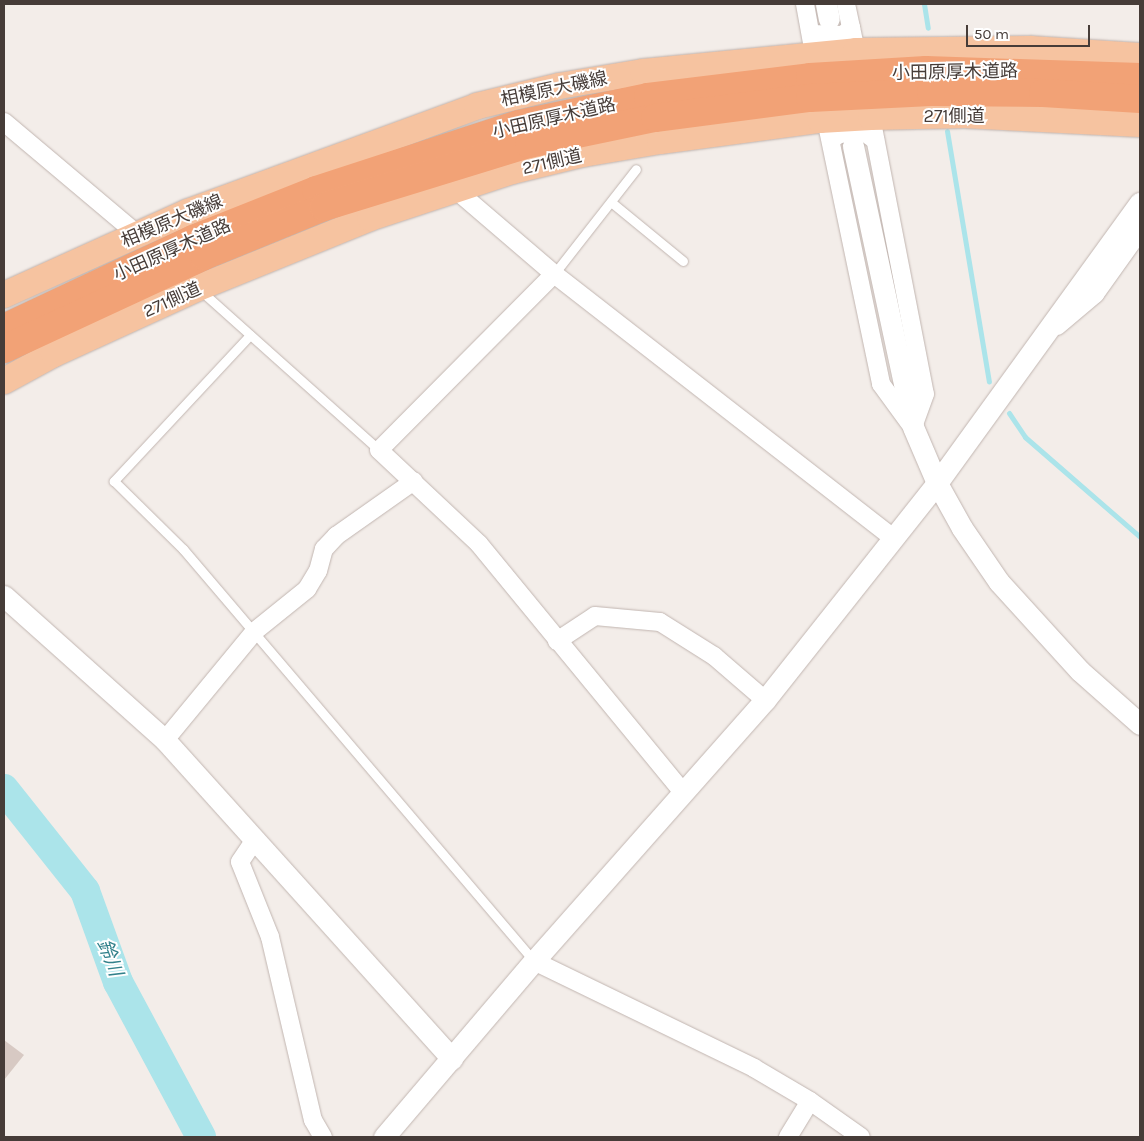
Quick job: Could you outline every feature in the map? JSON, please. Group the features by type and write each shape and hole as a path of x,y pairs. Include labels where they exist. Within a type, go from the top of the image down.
{"highway":[{"name":"小田原厚木道路","path":"4,328 193,239 307,193 426,152 519,124 648,97 810,77 926,70 1140,77"},
{"name":"小田原厚木道路","path":"4,349 204,256 324,208 529,144 654,118 810,98 931,92 1043,93 1140,99"}],"main road":[{"name":"相模原大磯線","path":"4,295 188,212 477,106 559,86 812,44 854,39 1140,56"},
{"name":"271側道","path":"4,381 54,354 198,288 370,218 456,190 583,154 660,141 873,128 964,115 1140,124"}],"street":[{"path":"805,4 812,44"},
{"path":"846,4 854,39"},
{"path":"4,122 137,234"},
{"path":"873,128 925,394 913,427"},
{"path":"828,130 881,384 913,427"},
{"path":"853,146 913,427 937,482 962,528 999,582 1080,672 1140,724"},
{"path":"456,190 554,274 894,538"},
{"path":"384,1137 452,1060 534,961 765,700 828,617 894,538 937,482 1140,203"},
{"path":"1041,340 1095,294 1140,231"},
{"path":"554,274 380,450 479,544 683,792"},
{"path":"165,740 255,631 307,589 318,571 324,549 336,536 414,481"},
{"path":"4,596 165,740 452,1060"},
{"path":"557,640 595,616 660,622 714,656 765,700"},
{"path":"254,841 240,862 270,937 312,1120 323,1137"},
{"path":"534,961 754,1068 810,1100 862,1137"},
{"path":"788,1137 810,1100"}],"lane":[{"path":"554,274 636,169"},
{"path":"611,202 683,261"},
{"path":"198,288 380,450"},
{"path":"250,335 114,481 183,549 255,631 534,961"}],"building":[{"path":"4,1040 24,1055 4,1080"}],"waterway":[{"path":"924,4 928,28"},
{"path":"947,131 989,381"},
{"path":"1009,413 1025,437 1140,537"},
{"name":"鈴川","path":"4,789 85,891 118,982 201,1137"}]}
